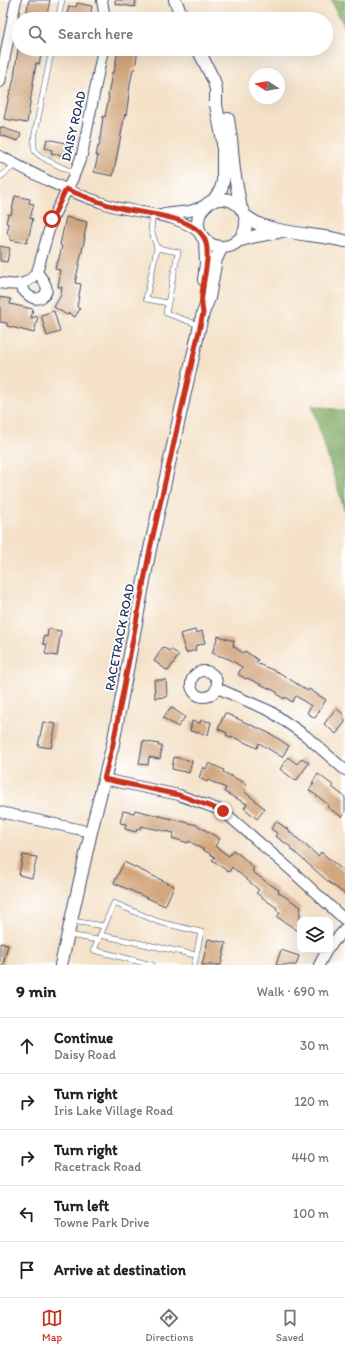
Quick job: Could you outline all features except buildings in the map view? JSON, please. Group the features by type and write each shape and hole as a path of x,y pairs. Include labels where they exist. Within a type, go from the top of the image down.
{"street":[{"path":"14,12 16,0"},
{"path":"102,0 105,12"},
{"path":"175,0 180,12"},
{"path":"0,82 12,20"},
{"name":"DAISY ROAD","path":"37,272 50,223 75,173 82,155 102,56"},
{"path":"202,56 214,81 216,90 216,105 223,141 224,174 221,189 202,211 199,218 198,226 203,237"},
{"path":"0,156 66,189 100,202 125,209 156,214 190,225 210,244 222,247 233,244 242,236 245,230 234,171 228,117 223,102 216,90"},
{"path":"156,214 190,211 210,203 228,200 236,204 243,213 261,225 283,231 330,237 345,241"},
{"path":"237,241 283,231"},
{"name":"RACETRACK ROAD","path":"203,237 206,263 202,297 203,313"},
{"name":"RACETRACK ROAD","path":"61,965 90,832 113,744 150,549 200,325 209,298 216,259 222,247"},
{"path":"0,283 19,285 30,280 37,272 46,285 46,292 38,299 31,297 19,285"},
{"path":"217,688 270,711 306,736 345,770"},
{"path":"104,779 179,795 223,811 345,920"},
{"path":"0,812 90,832"},
{"path":"333,943 345,929"},
{"path":"319,965 325,953"}],"lane":[{"path":"59,12 62,0"},
{"path":"51,56 34,138 34,148 38,154 75,173"},
{"path":"0,177 16,164"},
{"path":"156,214 151,229 157,248 154,263 155,274 146,299 168,303"},
{"path":"157,248 178,252 172,266 166,313 200,325"},
{"path":"154,263 160,264"},
{"path":"152,965 94,950 114,903 159,922 201,932 194,965"},
{"path":"71,920 104,926"},
{"path":"68,935 99,938 196,955"}],"green space":[{"path":"331,0 345,0 345,28"},
{"path":"312,405 345,411 345,512"}],"route":[{"path":"52,219 66,189 100,202 125,209 160,215 177,220 190,225 200,233 205,240 206,263 202,297 203,313 150,549 113,744 104,779 179,795 223,811"}]}
